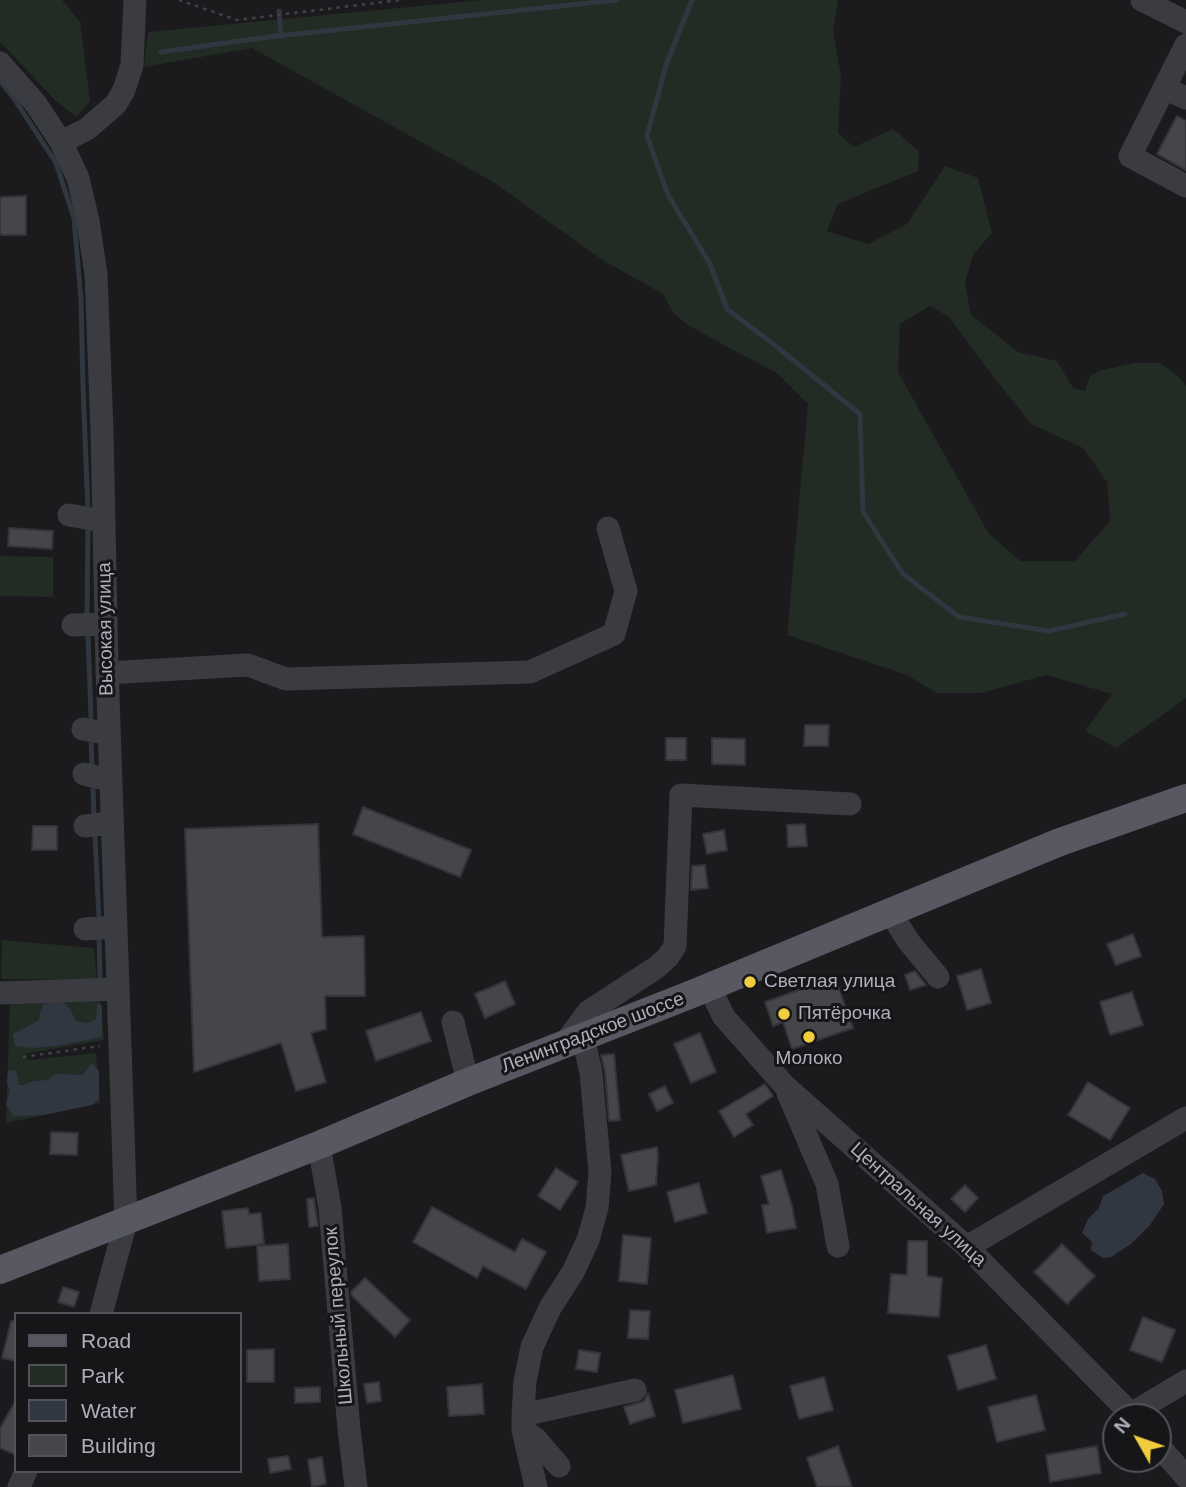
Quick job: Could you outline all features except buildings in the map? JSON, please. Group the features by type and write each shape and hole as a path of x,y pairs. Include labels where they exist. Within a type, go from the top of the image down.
{"main road":[{"name":"Ленинградское шоссе","path":"0,1270 709,987 1060,842 1186,798"}],"street":[{"path":"61,142 87,129 116,104 124,90 132,65 135,0"},
{"path":"1142,0 1186,22"},
{"path":"1186,45 1130,156 1186,186"},
{"name":"Высокая улица","path":"0,63 36,104 61,142 78,178 96,274 87,518 106,624 126,1221 102,1312"},
{"path":"1165,88 1186,98"},
{"path":"107,673 248,665 286,680 530,672 614,634 626,591 608,528"},
{"path":"73,625 106,624"},
{"path":"83,729 109,734"},
{"path":"84,774 110,780"},
{"path":"522,1487 525,1381 532,1347 550,1308 573,1272 588,1240 597,1208 600,1172 591,1073 574,1040 588,1012 657,967 675,946 681,794 850,804"},
{"path":"85,826 112,823"},
{"path":"890,912 909,942 938,976"},
{"path":"85,929 116,927"},
{"name":"Центральная улица","path":"709,987 724,1017 785,1086 967,1247 1121,1403"},
{"path":"0,993 117,989"},
{"path":"453,1022 468,1082"},
{"path":"785,1086 827,1184 838,1246"},
{"path":"967,1247 1186,1118"},
{"name":"Школьный переулок","path":"320,1144 330,1208 356,1487"},
{"path":"1152,1403 1186,1381"},
{"path":"525,1431 635,1390"},
{"path":"525,1431 535,1438 559,1466"},
{"path":"525,1431 537,1487"},
{"path":"1172,1461 1186,1477"}],"path":[{"path":"179,0 237,20 400,0"},
{"path":"23,1057 119,1043"}],"green space":[{"path":"0,0 62,0 80,22 90,101 76,117 55,100 0,42"},
{"path":"482,0 838,0 833,31 841,76 838,133 854,147 893,129 919,151 918,171 838,204 827,231 868,244 907,224 945,166 978,178 992,233 973,255 965,283 971,315 1018,352 1057,361 1073,388 1085,391 1090,376 1099,371 1133,363 1160,363 1178,376 1186,386 1186,698 1116,748 1085,731 1112,694 1046,675 982,693 937,693 907,675 787,635 808,404 777,373 688,325 674,314 663,294 604,261 493,182 252,48 144,67 148,32","holes":["930,306 949,317 1031,424 1083,448 1107,482 1110,521 1075,561 1020,561 989,534 898,372 900,324"]},
{"path":"0,556 53,557 53,597 0,596"},
{"path":"2,940 94,948 97,980 1,979"},
{"path":"10,998 100,999 104,1040 25,1054 28,1060 96,1053 100,1103 6,1123"}],"water":[{"path":"61,1000 76,1021 88,1023 96,1019 97,1004 101,1004 102,1037 57,1046 15,1046 13,1034 39,1020 44,1004"},
{"path":"92,1063 99,1071 99,1099 92,1105 44,1115 13,1116 6,1104 10,1090 7,1083 8,1070 16,1071 19,1085 23,1085 48,1080 55,1074 83,1075"},
{"path":"1143,1173 1155,1179 1162,1191 1164,1204 1150,1225 1131,1244 1111,1257 1103,1258 1091,1250 1092,1242 1082,1233 1088,1219 1099,1208 1103,1196"}],"waterway":[{"path":"161,52 268,37 617,0"},
{"path":"692,0 666,65 647,136 668,195 710,264 727,309 860,414 863,512 903,574 959,617 1049,631 1125,614"},
{"path":"279,11 281,36"},
{"path":"0,81 56,163 74,218 81,300 88,512"},
{"path":"87,613 88,526"},
{"path":"88,636 91,717"},
{"path":"91,738 92,767"},
{"path":"93,789 94,816"},
{"path":"95,837 99,919"},
{"path":"99,937 100,977"}],"place":[{"name":"Светлая улица","path":"750,982"},
{"name":"Пятёрочка","path":"784,1014"},
{"name":"Молоко","path":"809,1037"}]}
